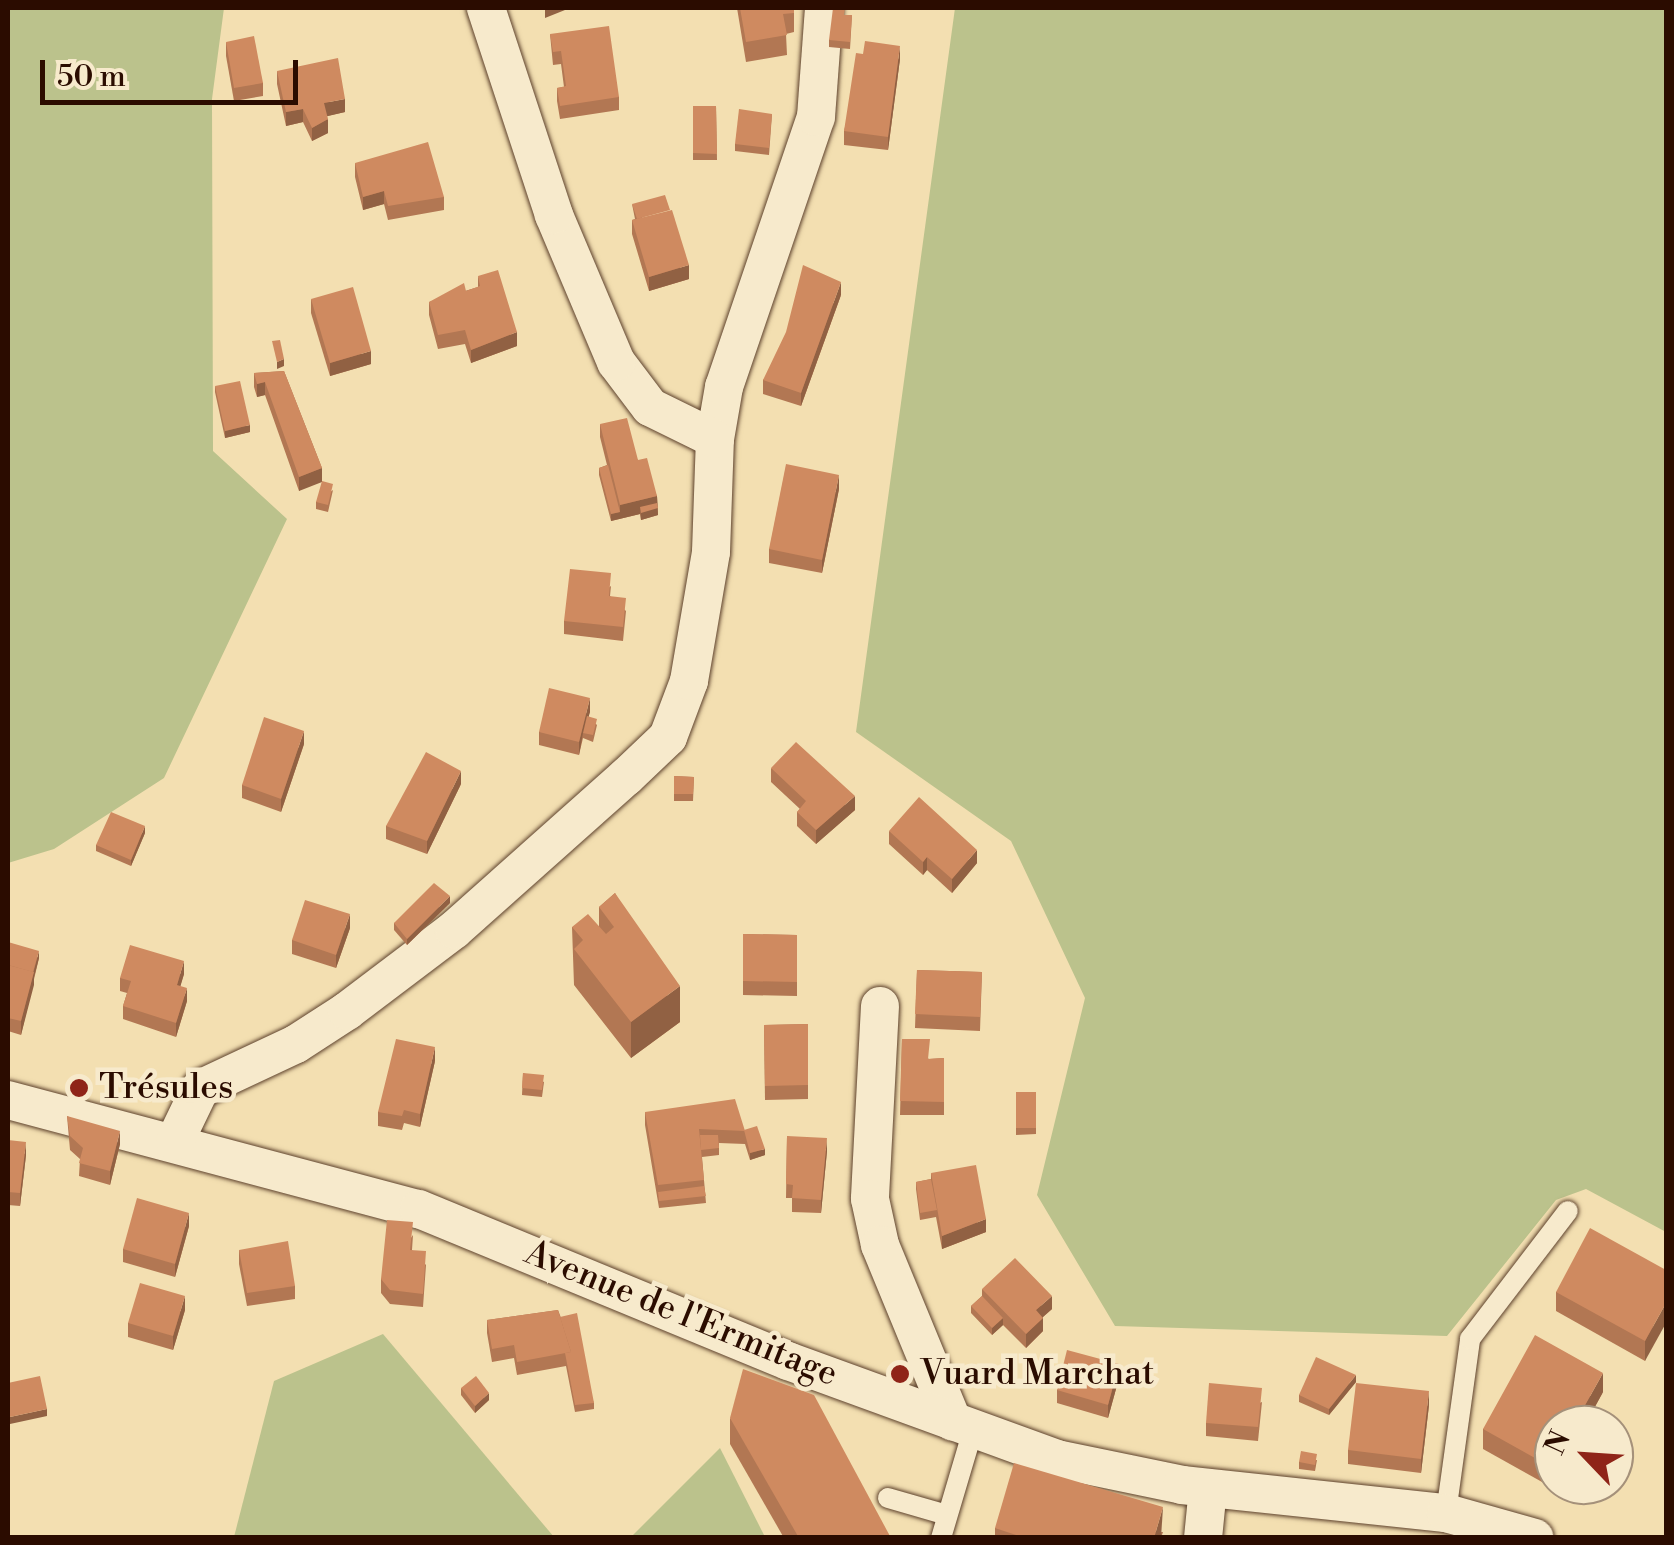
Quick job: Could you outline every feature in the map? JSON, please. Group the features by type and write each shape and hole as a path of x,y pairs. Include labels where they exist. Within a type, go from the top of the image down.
{"street":[{"path":"486,8 554,215 616,362 650,406 715,440"},
{"path":"175,1141 200,1088 296,1044 348,1011 454,930 668,737 689,682 712,552 715,440 724,387 816,117 824,8"},
{"path":"880,1006 870,1199 880,1244 963,1426"},
{"name":"Avenue de l'Ermitage","path":"8,1100 175,1141 467,1226 696,1324 963,1426 1090,1468 1208,1488 1446,1513 1535,1538"},
{"path":"1203,1538 1208,1488"}],"lane":[{"path":"1446,1513 1470,1339 1568,1210"},
{"path":"941,1538 963,1426"},
{"path":"888,1498 947,1516"}],"green space":[{"path":"8,8 224,8 212,99 213,451 287,519 164,778 54,849 8,863"},
{"path":"955,8 1666,8 1666,1232 1586,1189 1556,1200 1447,1336 1115,1326 1037,1195 1085,998 1011,841 856,732"},
{"path":"383,1334 554,1537 234,1537 274,1381"},
{"path":"720,1448 765,1537 631,1537"}],"building":[{"path":"740,8 794,8 794,13 783,14 787,35 746,42"},
{"path":"833,8 845,8 844,15 852,15 850,42 829,40"},
{"path":"609,26 619,97 560,106 557,88 566,86 561,51 553,52 550,34"},
{"path":"254,36 263,83 234,88 226,42"},
{"path":"865,41 900,46 888,137 844,131 856,53 863,54"},
{"path":"338,58 345,99 324,103 328,119 312,128 303,109 286,112 277,71"},
{"path":"693,106 716,106 717,154 693,153"},
{"path":"739,109 772,114 769,148 735,144"},
{"path":"428,142 444,197 388,206 384,191 363,197 355,163"},
{"path":"665,195 670,210 637,219 632,204"},
{"path":"672,210 689,265 649,277 632,220"},
{"path":"803,265 841,282 801,393 763,380 786,332"},
{"path":"498,270 517,332 471,350 465,330 438,335 429,302 464,283 466,291 480,286 478,276"},
{"path":"353,287 371,351 330,363 311,299"},
{"path":"280,340 284,359 277,362 272,341"},
{"path":"284,371 322,468 299,477 265,382 257,384 254,373"},
{"path":"240,381 250,425 225,431 215,386"},
{"path":"627,418 638,460 647,458 657,496 620,505 600,424"},
{"path":"786,464 839,475 822,560 769,549"},
{"path":"608,465 620,512 611,514 599,468"},
{"path":"322,481 333,484 328,505 316,502"},
{"path":"657,503 658,508 641,513 640,507"},
{"path":"570,569 611,573 609,596 626,598 623,627 564,621"},
{"path":"549,688 590,698 579,742 539,732"},
{"path":"587,716 597,719 593,735 583,733"},
{"path":"264,717 304,731 281,799 242,785"},
{"path":"796,742 855,796 816,830 797,812 806,801 771,768"},
{"path":"426,752 461,771 427,841 386,826"},
{"path":"674,776 694,777 693,794 674,794"},
{"path":"919,797 977,850 952,879 927,857 923,862 889,831"},
{"path":"111,812 145,826 131,860 96,845"},
{"path":"434,883 450,896 407,939 394,923"},
{"path":"615,893 680,986 631,1022 574,949 583,940 572,927 588,914 606,934 614,927 599,907"},
{"path":"305,900 350,914 336,955 292,940"},
{"path":"743,934 797,935 797,982 743,981"},
{"path":"8,942 39,951 33,972 8,965"},
{"path":"130,945 184,961 177,985 187,988 176,1023 123,1006 131,981 120,978"},
{"path":"8,965 34,972 21,1021 8,1018"},
{"path":"917,970 982,972 980,1017 915,1014"},
{"path":"808,1024 808,1085 765,1086 764,1025"},
{"path":"396,1039 435,1047 420,1114 404,1110 402,1116 378,1112"},
{"path":"902,1039 930,1039 928,1059 944,1058 944,1102 900,1101"},
{"path":"523,1073 544,1075 542,1090 522,1088"},
{"path":"1016,1092 1036,1092 1036,1128 1016,1128"},
{"path":"735,1099 745,1131 699,1129 704,1180 658,1185 645,1112"},
{"path":"67,1116 120,1131 110,1171 79,1163 83,1148 70,1136"},
{"path":"757,1126 765,1149 750,1153 744,1130"},
{"path":"700,1135 718,1135 719,1148 701,1150"},
{"path":"787,1136 827,1138 821,1200 792,1198 793,1185 786,1184"},
{"path":"8,1140 26,1142 20,1193 8,1192"},
{"path":"976,1165 986,1219 942,1236 931,1173"},
{"path":"931,1179 937,1210 920,1213 916,1182"},
{"path":"704,1186 706,1196 659,1201 658,1192"},
{"path":"137,1198 189,1213 175,1264 123,1249"},
{"path":"387,1220 413,1222 410,1250 426,1251 423,1294 390,1290 381,1279"},
{"path":"1590,1228 1666,1270 1666,1303 1645,1341 1556,1292"},
{"path":"288,1241 295,1286 247,1293 239,1250"},
{"path":"1015,1258 1052,1296 1036,1310 1043,1318 1026,1334 982,1289"},
{"path":"140,1283 185,1296 173,1336 128,1323"},
{"path":"982,1296 1003,1318 992,1328 971,1306"},
{"path":"558,1310 571,1352 517,1362 514,1345 492,1349 487,1320"},
{"path":"577,1313 594,1403 575,1405 565,1353 571,1352 560,1317"},
{"path":"1535,1335 1603,1373 1585,1405 1534,1405 1534,1458 1483,1429"},
{"path":"1067,1350 1119,1364 1108,1405 1057,1390"},
{"path":"1316,1357 1356,1375 1329,1409 1299,1395"},
{"path":"743,1369 814,1395 891,1538 799,1538 730,1418"},
{"path":"40,1376 47,1409 10,1417 8,1383"},
{"path":"476,1376 489,1393 475,1406 461,1388"},
{"path":"1209,1383 1262,1388 1258,1427 1206,1423"},
{"path":"1356,1383 1429,1391 1421,1459 1348,1450"},
{"path":"1301,1451 1317,1454 1315,1465 1299,1462"},
{"path":"1014,1463 1163,1507 1154,1538 1025,1538 995,1528"}],"place":[{"name":"Trésules","path":"79,1088"},
{"name":"Vuard Marchat","path":"900,1374"}]}
